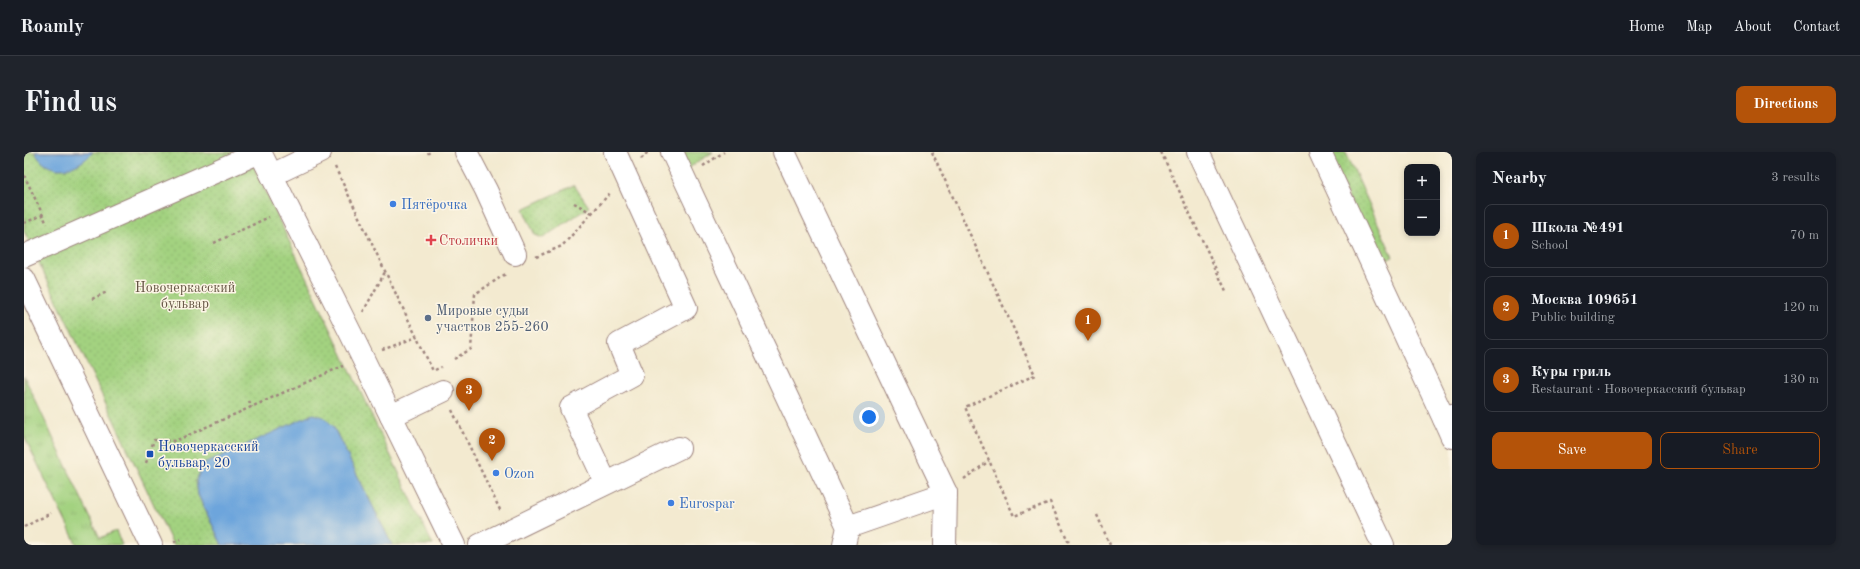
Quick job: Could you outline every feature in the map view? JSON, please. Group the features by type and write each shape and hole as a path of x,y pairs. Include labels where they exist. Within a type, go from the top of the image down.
{"street":[{"path":"24,256 260,152 454,545"},
{"path":"466,152 521,260"},
{"path":"606,483 571,408 632,375 619,344 686,308 615,152"},
{"path":"672,152 846,536 946,493"},
{"path":"784,152 946,493 945,545"},
{"path":"1198,152 1383,545"},
{"path":"1320,152 1449,424"},
{"path":"272,175 327,159"},
{"path":"24,279 151,545"},
{"path":"391,416 443,391"},
{"path":"480,545 504,537 606,483 679,448"}],"path":[{"path":"454,359 471,349 475,294 521,260 562,246 648,152"},
{"path":"932,152 1035,375 965,407 1014,516 1050,502 1070,545"},
{"path":"1161,152 1228,294"},
{"path":"327,159 386,272 443,391 504,537"},
{"path":"24,175 56,243"},
{"path":"574,203 592,213"},
{"path":"24,223 43,215"},
{"path":"214,243 273,215"},
{"path":"351,334 386,272"},
{"path":"92,299 107,292"},
{"path":"377,352 417,337"},
{"path":"146,463 154,440 175,441 348,364"},
{"path":"249,401 252,407"},
{"path":"946,493 989,461"},
{"path":"24,527 51,513"},
{"path":"1097,515 1110,545"},
{"path":"174,542 181,539"}],"green space":[{"name":"Новочеркасский бульвар","path":"24,152 247,152 433,545 392,545 333,426 196,480 198,495 222,545 173,545 24,231"},
{"path":"680,152 713,152 687,169"},
{"path":"1328,152 1346,152 1393,257 1378,263"},
{"path":"574,185 589,207 543,238 535,235 523,209"},
{"path":"24,376 100,538 116,531 122,545 77,545 24,436"}],"water":[{"path":"35,152 93,152 79,164 63,169 47,166"},
{"path":"313,414 324,417 333,426 392,545 222,545 198,495 196,480 204,464"}],"place":[{"name":"Пятёрочка","path":"393,204"},
{"name":"Столички","path":"431,240"},
{"name":"Мировые судьи участков 255-260","path":"428,318"},
{"name":"Школа №491","path":"1088,341"},
{"name":"Куры гриль","path":"469,411"},
{"name":"Новочеркасский бульвар, 20","path":"150,454"},
{"name":"Москва 109651","path":"492,461"},
{"name":"Ozon","path":"496,473"},
{"name":"Eurospar","path":"671,503"}]}
